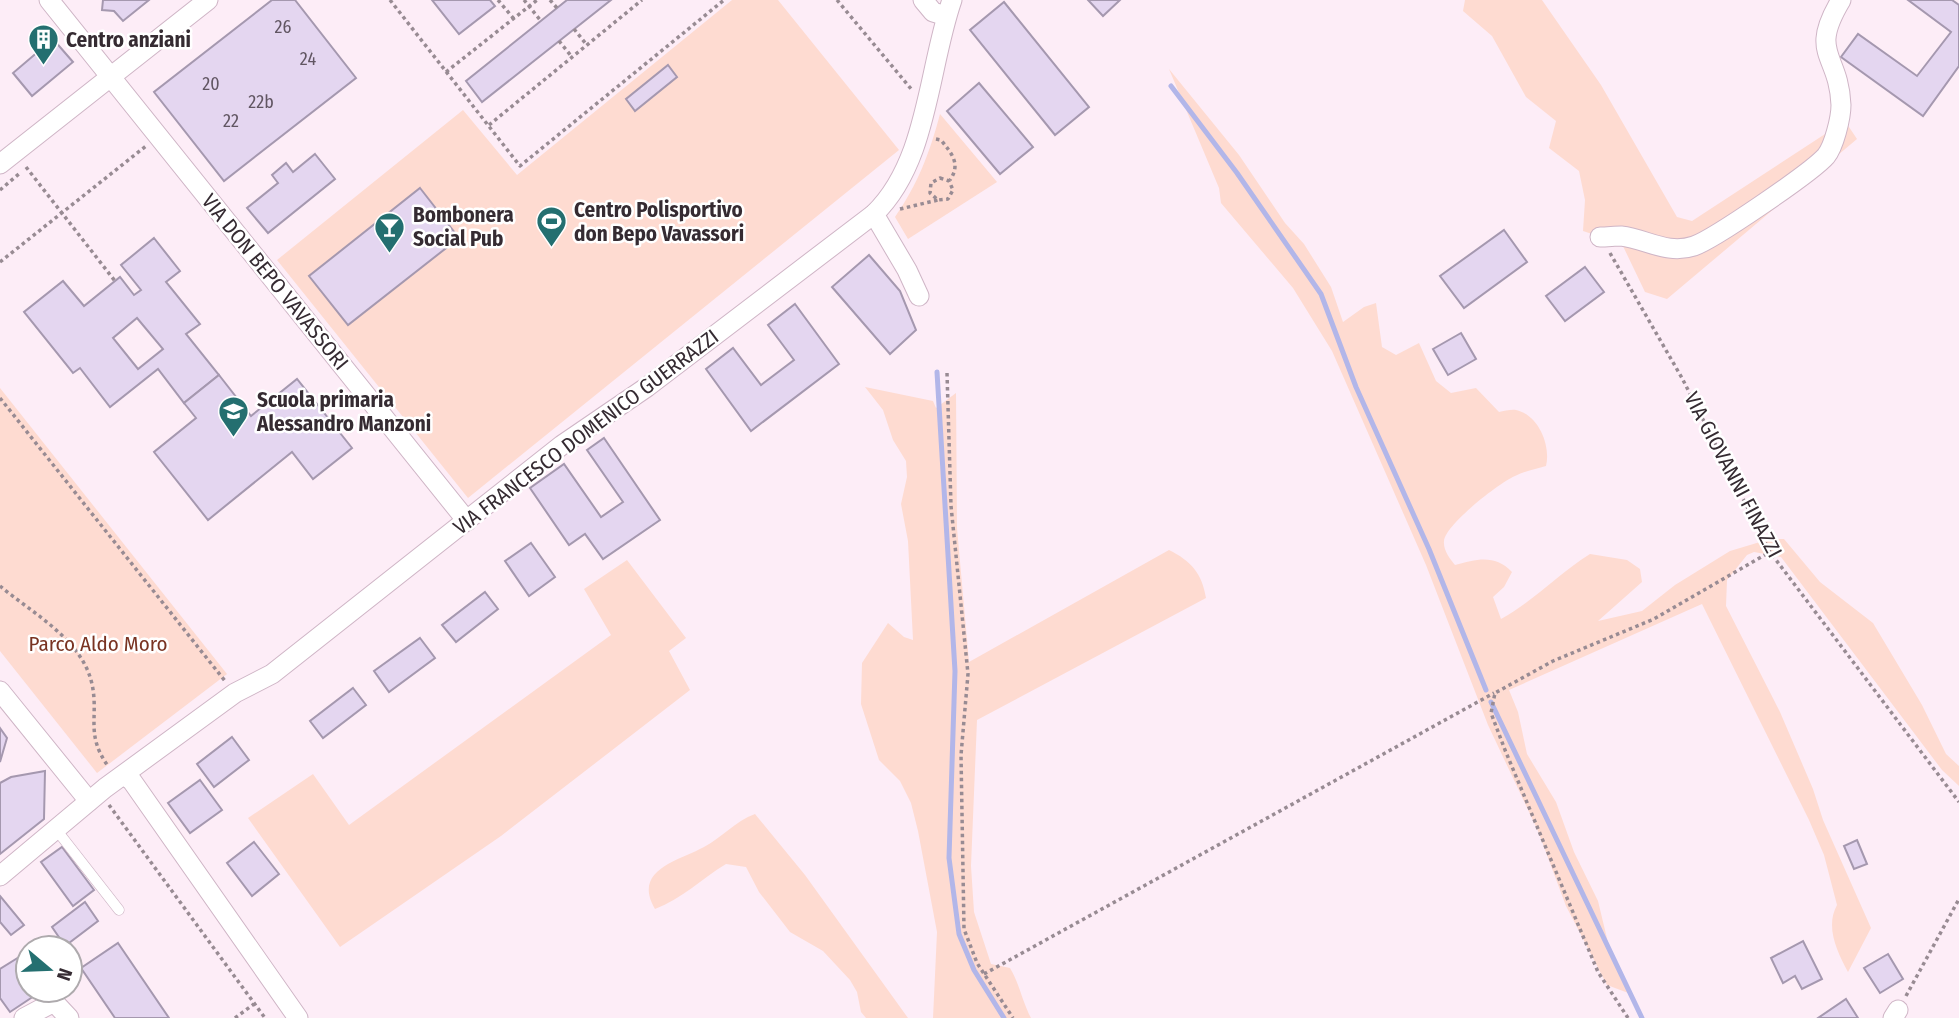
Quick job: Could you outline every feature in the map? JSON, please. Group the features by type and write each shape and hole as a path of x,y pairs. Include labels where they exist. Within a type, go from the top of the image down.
{"street":[{"name":"VIA DON BEPO VAVASSORI","path":"49,0 110,76 156,143 467,521"},
{"path":"7,158 208,0"},
{"path":"923,0 933,12 949,8"},
{"path":"1600,237 1622,236 1666,250 1694,246 1761,203 1827,155 1840,117 1841,104 1836,77 1823,41 1831,16 1841,0"},
{"name":"VIA FRANCESCO DOMENICO GUERRAZZI","path":"0,876 55,827 100,796 234,693 272,674 562,445 648,387 874,214 906,171 949,8"},
{"path":"874,214 919,296"},
{"path":"0,691 100,796"},
{"path":"124,775 132,781 298,1018"},
{"path":"24,1018 54,1002 69,1018"}],"lane":[{"path":"55,827 118,910"}],"path":[{"path":"390,0 520,166 724,0"},
{"path":"498,0 513,19"},
{"path":"524,0 541,21"},
{"path":"446,72 537,0"},
{"path":"550,0 557,8"},
{"path":"488,125 642,0"},
{"path":"837,0 924,104"},
{"path":"574,29 587,45"},
{"path":"559,41 572,57"},
{"path":"927,137 941,140 955,158 956,172 949,181"},
{"path":"0,262 156,143"},
{"path":"7,158 62,213 115,281"},
{"path":"895,208 904,210 948,199 953,190 949,181 940,177 932,183 930,193 938,200"},
{"name":"VIA GIOVANNI FINAZZI","path":"1600,237 1670,356 1770,552 1959,802"},
{"path":"947,373 951,506 968,674 961,755 964,929 984,974 1013,1018"},
{"path":"0,399 234,693"},
{"path":"984,974 1553,661 1654,620 1770,552"},
{"path":"0,586 60,635 78,655 87,672 94,699 93,739 109,768 97,778 100,796 265,1018"},
{"path":"1495,693 1491,713 1505,750 1598,972 1628,1018"},
{"path":"1896,1014 1959,899"},
{"path":"235,1018 254,1004"}],"green space":[{"path":"732,0 778,0 899,150 468,498 277,260 463,110 517,175","holes":["667,65 677,77 635,110 626,99","458,238 348,325 310,276"]},
{"path":"1465,0 1542,0 1601,85 1677,217 1692,221 1845,121 1857,139 1667,299 1645,292 1622,244 1583,231 1585,200 1579,171 1549,148 1556,121 1526,97 1492,36 1463,11"},
{"path":"1169,69 1239,155 1285,223 1304,244 1331,287 1343,322 1364,307 1376,303 1382,347 1396,355 1419,343 1436,381 1451,393 1476,388 1499,412 1516,410 1524,413 1542,432 1547,450 1546,466 1519,474 1497,487 1463,515 1444,541 1446,551 1455,565 1485,559 1499,562 1512,572 1504,587 1493,597 1501,619 1590,554 1627,560 1640,569 1642,582 1598,621 1642,611 1675,585 1730,551 1770,539 1784,539 1820,582 1873,623 1922,705 1946,754 1959,766 1959,786 1942,770 1781,557 1754,552 1747,555 1727,580 1726,606 1780,712 1813,789 1823,820 1871,928 1848,972 1832,930 1837,905 1824,855 1702,604 1509,690 1518,712 1527,754 1556,802 1574,852 1598,901 1611,955 1631,994 1607,985 1566,906 1538,831 1488,725 1426,565 1332,351 1293,288 1221,203 1219,188"},
{"path":"940,114 997,182 908,239 895,217 922,167"},
{"path":"865,387 933,401 936,408 956,393 957,528 969,662 1169,550 1194,569 1204,589 1206,598 977,720 971,866 974,912 991,964 1010,968 1031,1018 933,1018 937,932 918,831 911,803 900,781 879,760 861,704 862,663 888,623 904,637 913,640 908,541 901,504 907,477 906,461 893,440 883,410"},
{"name":"Parco Aldo Moro","path":"0,388 227,674 97,773 0,651"},
{"path":"627,560 686,638 669,651 690,690 501,836 340,947 248,818 313,774 349,825 611,635 584,589"},
{"path":"755,814 805,875 908,1018 866,1018 861,1012 857,992 850,980 823,951 790,932 759,892 746,867 726,864 683,894 655,909 649,896 649,885 661,869 704,847"}],"building":[{"path":"103,0 149,0 123,21 114,11 102,10"},
{"path":"272,0 295,0 356,78 224,181 154,92"},
{"path":"432,0 490,0 495,6 459,34"},
{"path":"567,0 611,0 482,102 466,81"},
{"path":"1088,0 1120,0 1103,16"},
{"path":"1908,0 1952,0 1959,5 1959,66 1923,116 1841,57 1858,34 1917,76 1951,32"},
{"path":"1004,2 1089,107 1055,135 970,30"},
{"name":"Centro anziani","path":"53,39 73,62 32,96 13,73"},
{"path":"668,65 677,77 635,111 626,99"},
{"path":"979,83 1033,147 1000,174 947,111"},
{"path":"315,154 335,179 268,233 247,208 278,183 272,175 286,163 293,172"},
{"path":"420,188 459,238 348,325 309,276"},
{"path":"1504,230 1527,262 1464,308 1440,276"},
{"path":"154,238 180,271 166,282 200,324 186,334 219,375 184,403 158,369 110,407 80,368 73,373 24,312 63,281 84,306 120,277 134,295 141,290 121,265","holes":["137,318 163,349 138,369 113,338"]},
{"path":"869,255 900,291 916,330 890,354 832,287"},
{"path":"1585,267 1604,292 1565,321 1546,296"},
{"path":"795,304 839,364 751,431 706,369 733,348 761,385 794,360 768,325"},
{"path":"1461,333 1476,359 1448,375 1433,349"},
{"path":"219,375 251,416 297,379 352,448 313,479 292,452 208,520 154,452 196,418 184,403"},
{"path":"604,438 660,520 603,559 585,534 569,545 530,488 564,464 601,517 623,502 587,450"},
{"path":"531,543 555,577 529,596 505,561"},
{"path":"485,592 498,609 456,642 442,625"},
{"path":"420,638 435,658 389,692 374,671"},
{"path":"353,688 366,705 323,738 310,721"},
{"path":"0,728 7,738 0,762"},
{"path":"232,737 249,760 214,787 197,764"},
{"path":"45,771 44,819 0,854 0,783 11,777"},
{"path":"200,780 222,810 190,833 168,803"},
{"path":"1857,840 1867,864 1854,869 1844,846"},
{"path":"254,842 279,874 252,896 227,863"},
{"path":"62,847 94,890 73,906 41,862"},
{"path":"0,896 24,925 11,935 0,922"},
{"path":"85,902 98,921 81,934 57,934 52,927"},
{"path":"1803,941 1822,979 1802,989 1795,976 1783,983 1771,958"},
{"path":"118,943 169,1018 115,1018 84,972 84,966"},
{"path":"1888,954 1903,979 1880,993 1864,968"},
{"path":"14,960 14,1004 22,1004 10,1012 0,998 0,969"},
{"path":"1846,999 1858,1018 1818,1018"}],"waterway":[{"path":"1171,86 1237,173 1321,294 1356,387 1429,549 1486,690"},
{"path":"937,372 955,671 949,858 959,934 974,970 1004,1018"},
{"path":"1491,702 1642,1018"}],"place":[{"name":"Centro anziani","path":"43,67"},
{"name":"Centro Polisportivo don Bepo Vavassori","path":"551,249"},
{"name":"Bombonera Social Pub","path":"390,254"},
{"name":"Scuola primaria Alessandro Manzoni","path":"234,439"}]}
